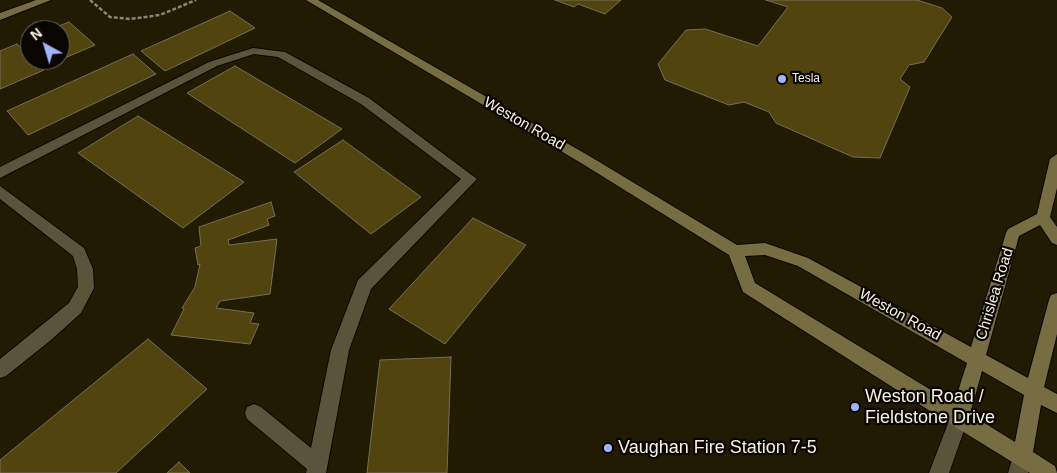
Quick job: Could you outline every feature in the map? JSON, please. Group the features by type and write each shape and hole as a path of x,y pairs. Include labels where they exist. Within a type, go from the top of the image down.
{"main road":[{"path":"0,18 46,0"},
{"name":"Weston Road","path":"311,0 586,160 735,251 764,249 803,262 1057,404"},
{"path":"1057,159 1043,217 1057,239"},
{"name":"Chrislea Road","path":"959,419 1013,233 1043,217"},
{"path":"735,251 750,287 959,419 1020,465 1048,473"},
{"path":"1020,465 1034,392 1057,300"}],"street":[{"path":"0,173 213,64 253,51 281,54 365,101 470,179 364,285 340,350 316,469"},
{"path":"0,191 78,252 85,269 86,288 75,308 45,335 0,370"},
{"path":"254,413 316,469"},
{"path":"939,473 959,419"}],"path":[{"path":"90,0 110,17 130,19 160,15 196,0"}],"building":[{"path":"555,0 621,0 605,14 578,4 574,7"},
{"name":"Tesla","path":"766,0 917,0 942,8 952,17 924,62 909,65 900,79 910,87 880,158 853,157 776,123 769,112 744,102 729,105 665,80 658,64 686,30 705,29 758,46 788,7"},
{"path":"230,11 255,28 165,71 141,51"},
{"path":"70,23 95,45 70,56"},
{"path":"17,44 20,47 20,70 44,70 0,89 0,51"},
{"path":"133,54 156,74 28,135 7,111"},
{"path":"235,66 342,129 295,163 187,93"},
{"path":"138,116 244,182 183,228 78,153"},
{"path":"343,140 421,197 371,234 294,172"},
{"path":"271,202 275,216 267,219 269,225 228,240 229,245 277,239 270,294 220,301 216,308 254,313 250,323 259,324 250,344 171,335 184,309 182,308 195,287 200,264 198,265 195,248 201,246 199,227"},
{"path":"473,218 526,245 445,344 389,309"},
{"path":"148,339 207,389 116,473 0,473 0,460"},
{"path":"451,357 447,473 367,473 380,360"},
{"path":"179,462 190,473 167,473"}],"place":[{"name":"Tesla","path":"782,79"},
{"name":"Weston Road / Fieldstone Drive","path":"855,407"},
{"name":"Vaughan Fire Station 7-5","path":"608,448"}]}
